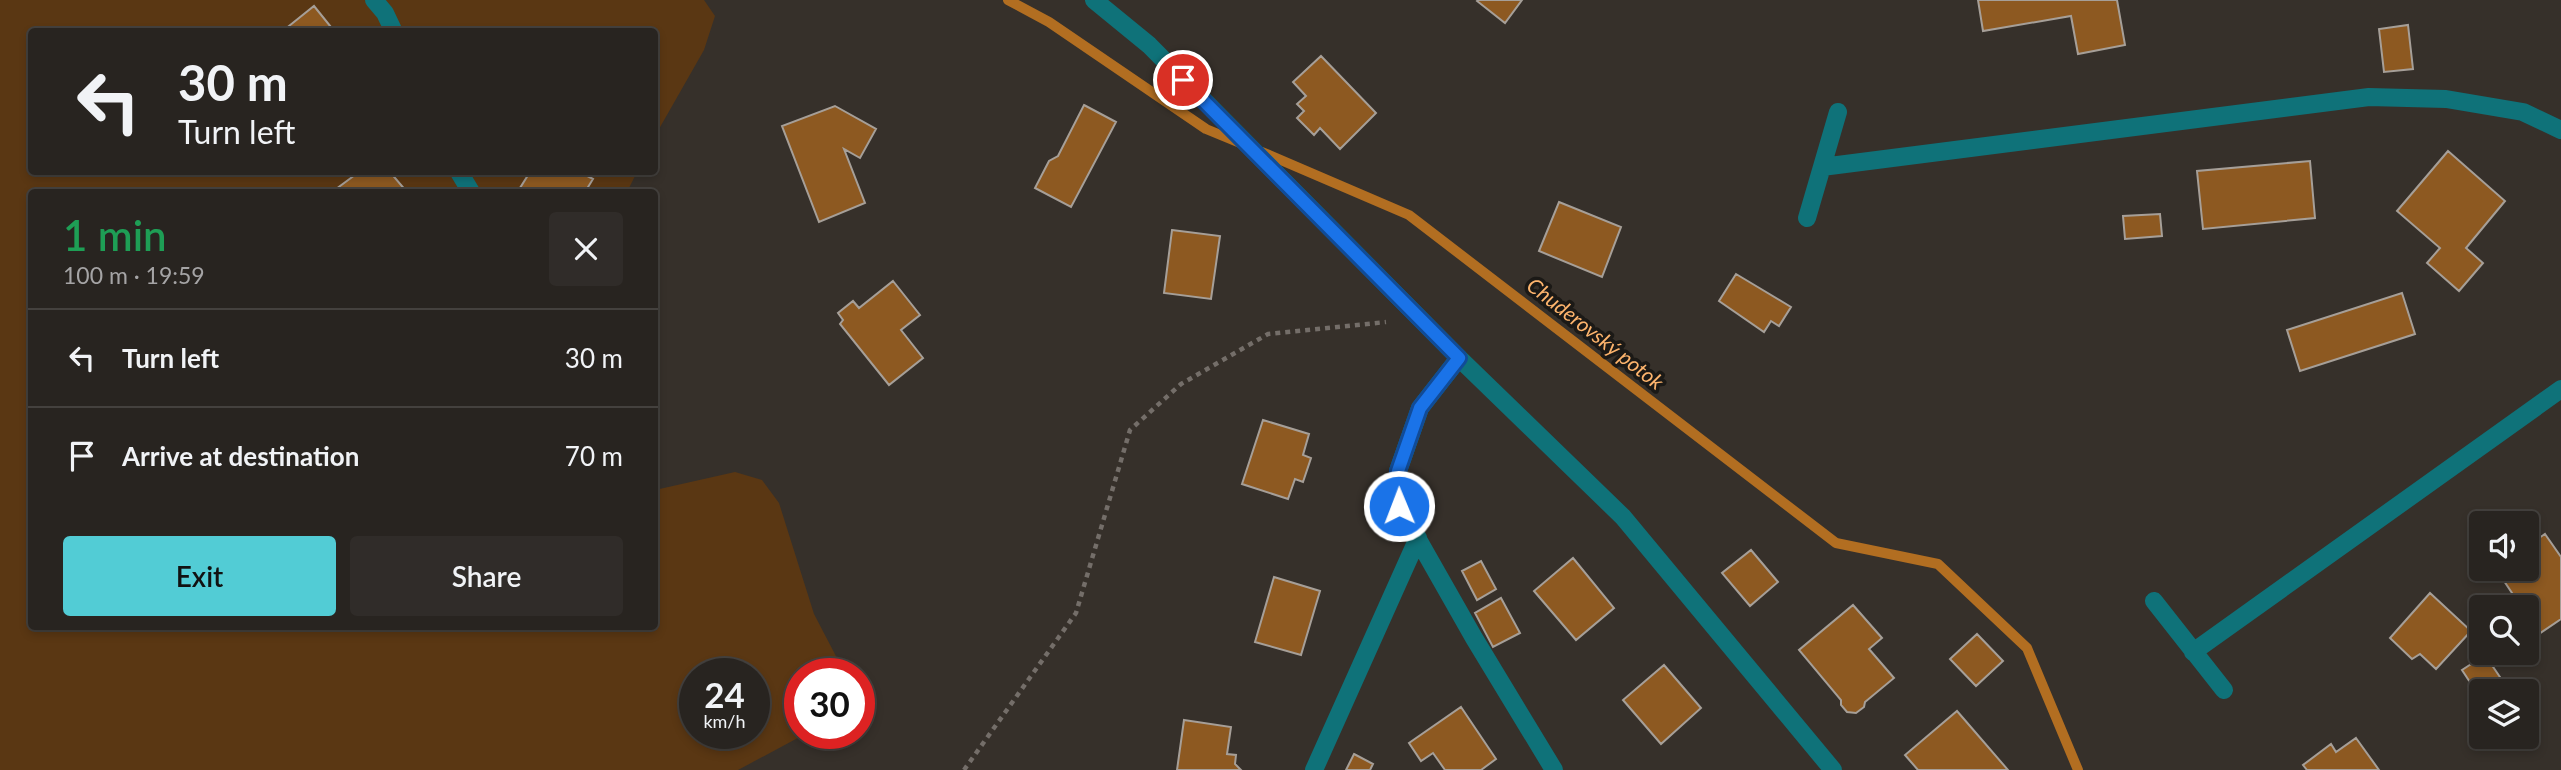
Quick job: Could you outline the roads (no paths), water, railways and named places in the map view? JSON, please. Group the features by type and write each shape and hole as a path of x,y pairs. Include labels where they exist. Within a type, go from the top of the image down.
{"street":[{"path":"374,0 385,13 392,28"},
{"path":"1094,0 1149,45 1418,318 1623,517 1833,770"},
{"path":"1822,167 2369,97 2446,99 2523,112 2561,130"},
{"path":"1807,218 1839,112"},
{"path":"1459,358 1420,408 1398,471 1399,506 1474,639 1555,770"},
{"path":"2193,652 2561,389"},
{"path":"1314,770 1418,538"},
{"path":"2154,601 2224,690"}],"waterway":[{"name":"Chuderovský potok","path":"1008,0 1049,22 1206,129 1240,143"},
{"name":"Chuderovský potok","path":"1262,152 1409,215 1836,543 1938,564 2027,648 2078,770"}]}
